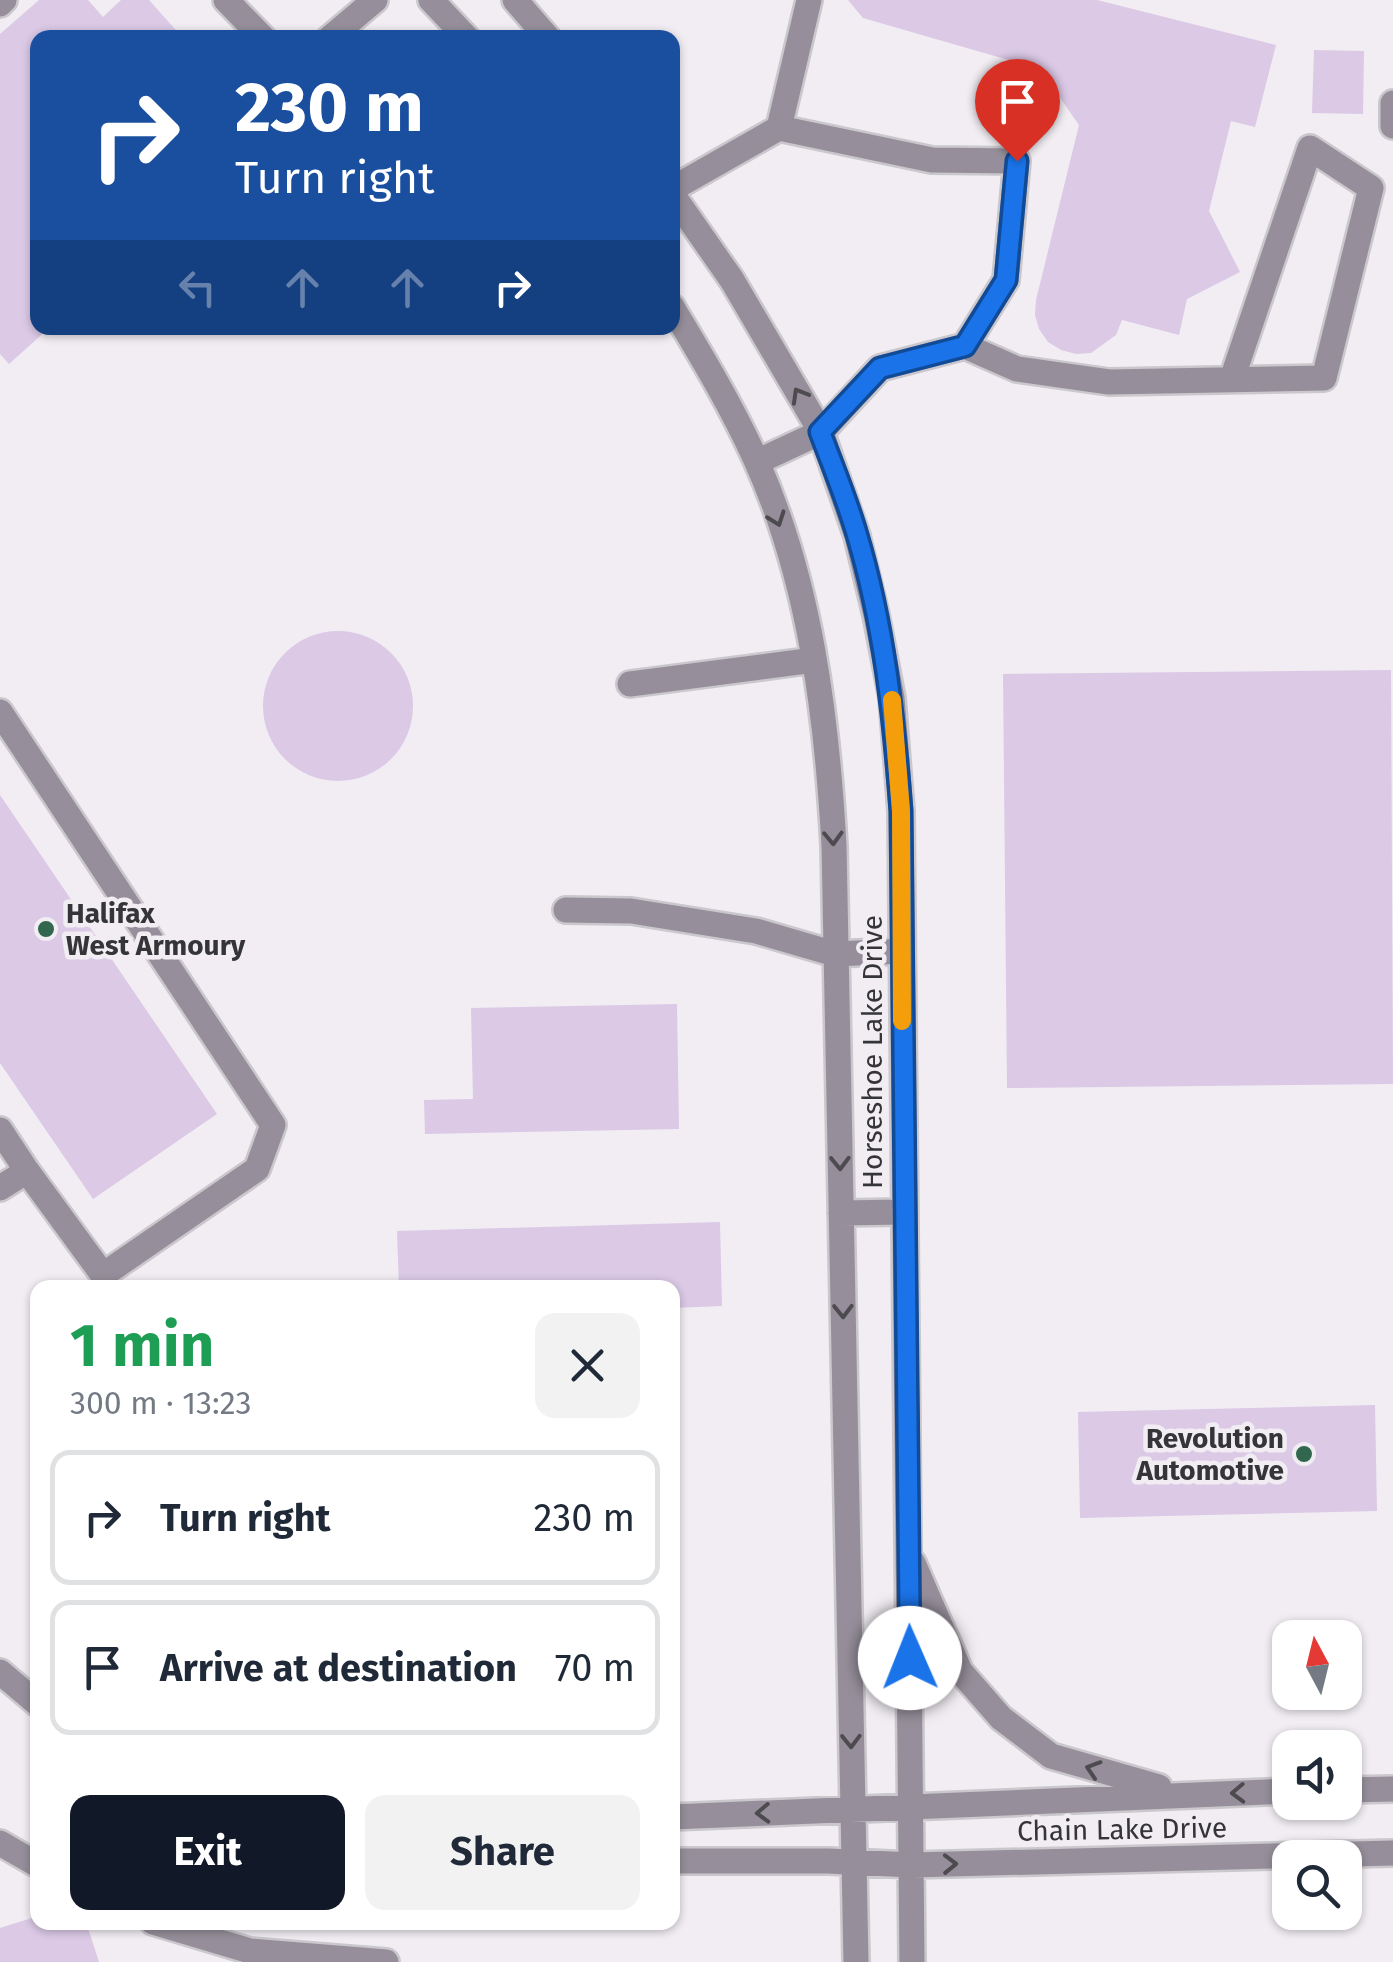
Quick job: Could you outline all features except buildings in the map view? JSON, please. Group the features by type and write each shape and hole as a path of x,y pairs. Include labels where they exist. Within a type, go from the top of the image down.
{"street":[{"path":"226,0 255,30"},
{"path":"339,30 375,0"},
{"path":"431,0 459,30"},
{"path":"516,0 541,30"},
{"path":"779,128 809,0"},
{"path":"1393,103 1393,126"},
{"path":"680,187 779,128 932,160 1017,161 1006,280 965,346"},
{"path":"757,462 820,432 880,368 965,346 1017,369 1109,382 1232,380 1324,378 1372,188 1310,148 1232,380"},
{"name":"Horseshoe Lake Drive","path":"680,204 732,280 820,432 858,536 892,698 901,811 912,1962"},
{"name":"Horseshoe Lake Drive","path":"680,322 757,462 784,539 814,660 830,784 856,1962"},
{"path":"630,684 814,660"},
{"path":"0,712 272,1125 257,1169 103,1275 0,1130"},
{"path":"566,910 630,911 756,931 835,954 902,951"},
{"path":"0,1188 27,1171"},
{"path":"841,1213 903,1212"},
{"path":"908,1549 960,1671 1001,1718 1050,1756 1187,1794"},
{"path":"0,1672 30,1693"},
{"path":"1362,1789 1393,1788"},
{"name":"Chain Lake Drive","path":"680,1816 1272,1792"},
{"path":"0,1843 30,1860"},
{"name":"Chain Lake Drive","path":"680,1861 912,1864 1393,1852"},
{"path":"177,1930 252,1956 386,1962"}],"slow traffic":[{"path":"892,700 901,811 902,1021"}],"place":[{"name":"Halifax West Armoury","path":"46,929"},
{"name":"Revolution Automotive","path":"1304,1454"}],"route":[{"path":"910,1658 901,811 892,698 876,615 858,536 820,432 880,368 965,346 1006,280 1017,161"}]}
